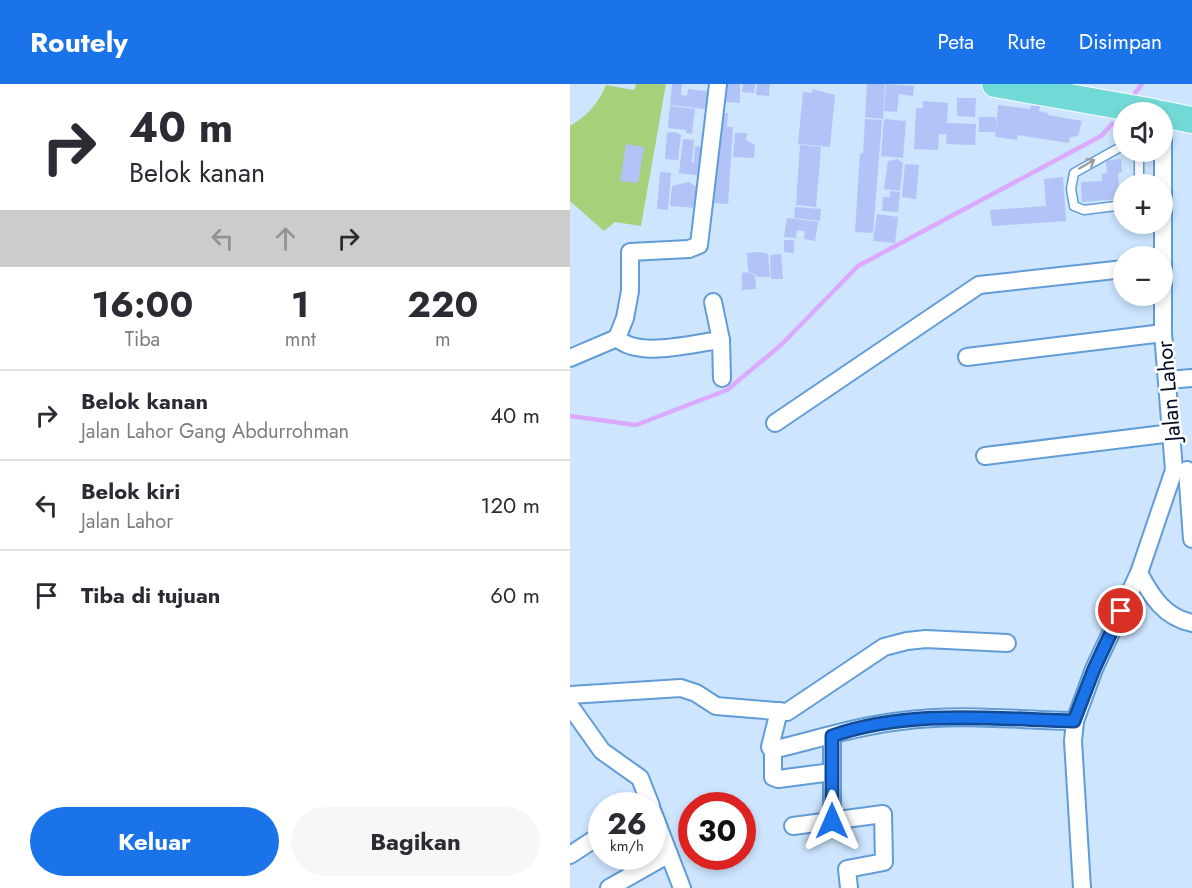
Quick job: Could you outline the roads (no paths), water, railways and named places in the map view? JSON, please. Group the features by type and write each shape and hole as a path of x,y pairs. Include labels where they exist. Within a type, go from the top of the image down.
{"main road":[{"path":"994,84 1113,106"},
{"path":"1173,117 1192,120"}],"street":[{"path":"570,358 617,338 625,318 630,291 630,252 689,249 699,245 718,84"},
{"name":"Jalan Lahor","path":"1156,162 1162,246"},
{"path":"775,423 980,285 1113,270"},
{"path":"713,302 721,340 722,378"},
{"name":"Jalan Lahor","path":"1082,888 1072,741 1074,721 1094,669 1184,470 1172,433 1163,333 1163,306"},
{"path":"967,357 1163,333"},
{"path":"617,338 624,345 646,349 721,340"},
{"path":"1167,380 1192,378"},
{"path":"985,456 1172,433"},
{"path":"1184,470 1192,539"},
{"path":"1139,573 1152,597 1166,612 1192,623"},
{"path":"645,792 640,778 602,751 571,705 681,688 696,693 716,706 789,711 884,647 926,639 1007,643"},
{"path":"779,711 770,747 773,750 773,777 778,779 832,772"},
{"path":"773,750 832,736 858,727 904,720 953,718 1074,721"},
{"path":"832,736 832,821"},
{"path":"793,826 883,814 884,862 847,869 849,888"},
{"path":"570,855 588,843"},
{"path":"666,847 682,888"},
{"path":"609,888 669,854"}],"lane":[{"path":"1113,151 1074,173 1071,189 1074,206 1083,210 1113,206"}],"waterway":[{"path":"1135,93 1142,84"},
{"path":"570,416 636,425 727,390 781,345 858,266 1101,136 1112,124"}]}
